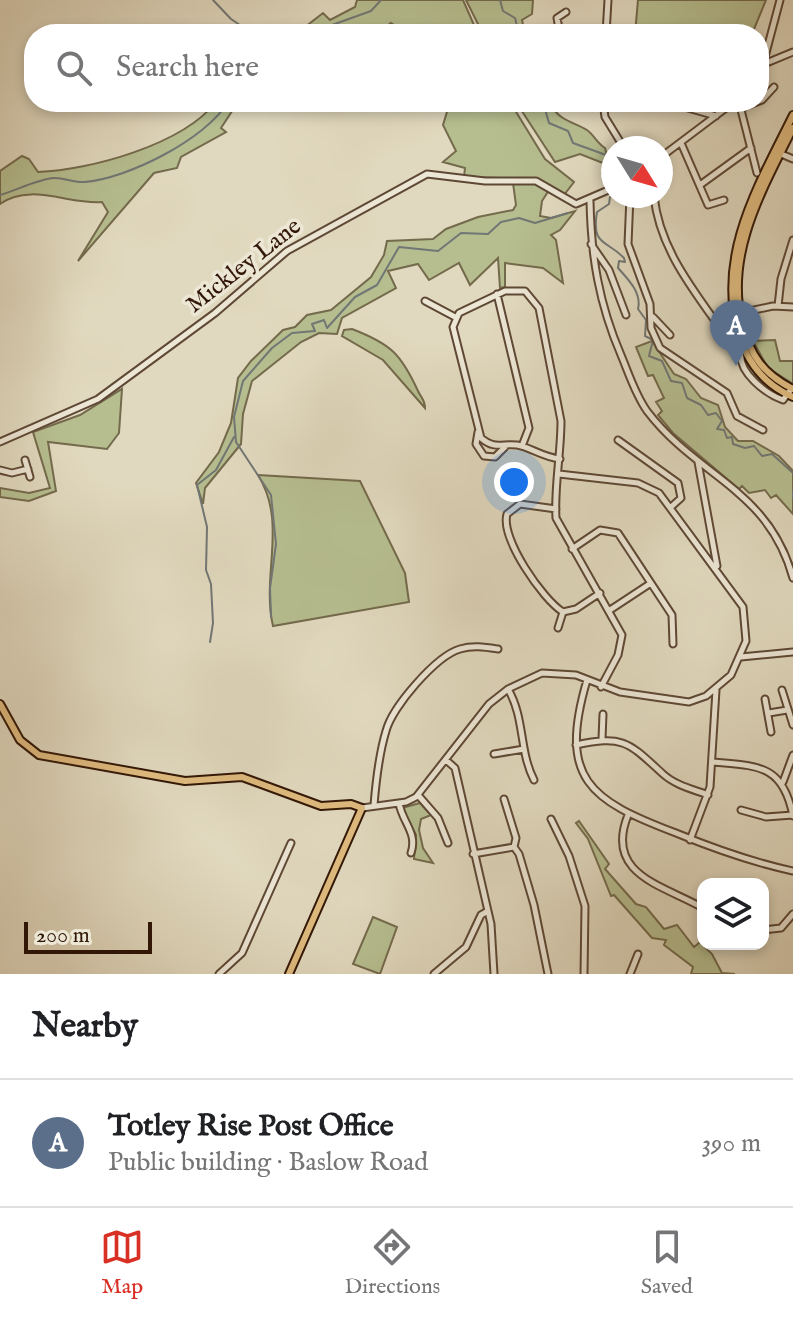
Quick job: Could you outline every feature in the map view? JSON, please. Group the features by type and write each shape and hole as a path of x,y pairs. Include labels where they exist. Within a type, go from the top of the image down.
{"main road":[{"path":"745,350 737,277 741,249 793,115"},
{"path":"792,392 764,379 745,350 733,308 732,265 744,222 793,128"},
{"path":"0,704 20,740 39,755 189,781 242,777 321,806 351,804 362,808 289,974"}],"street":[{"path":"607,24 608,0"},
{"path":"769,38 780,0"},
{"path":"558,24 557,18 566,12"},
{"path":"769,62 793,52"},
{"path":"769,92 774,87"},
{"path":"604,112 617,136"},
{"path":"703,112 717,116"},
{"path":"673,149 724,112"},
{"path":"740,112 757,173"},
{"path":"681,143 709,206 724,200"},
{"path":"700,185 751,148"},
{"path":"778,153 793,159"},
{"name":"Mickley Lane","path":"0,442 84,408 215,313 287,251 427,174 485,181 536,181 573,203 590,201"},
{"path":"601,195 590,201 591,244 599,299 635,391 648,412 698,461 764,517 783,545 793,578"},
{"path":"630,208 628,244 652,316 651,328 661,350 727,393 735,414 763,430"},
{"path":"655,208 665,244 734,348 745,350"},
{"path":"778,306 781,279 793,240"},
{"path":"591,244 609,270 626,315"},
{"path":"560,459 537,455 522,446 505,447 485,441 479,431 453,327 455,317 497,294 525,291 539,308 561,421 560,459 556,509 558,525 620,627 622,645 601,687"},
{"path":"497,294 529,428 522,446"},
{"path":"425,301 455,317"},
{"path":"740,313 778,306 793,307"},
{"path":"652,316 670,335"},
{"path":"479,431 476,444 484,456 495,457 505,447"},
{"path":"618,440 678,483 681,498 671,507"},
{"path":"25,460 30,477"},
{"path":"698,461 718,571"},
{"path":"0,470 12,473 28,469"},
{"path":"362,808 399,803 418,795 483,711 508,689 542,673 689,702 716,689 736,668 747,632 746,614 671,507 647,486 559,474"},
{"path":"556,509 520,504 510,509 505,520 526,569 553,606 563,612 576,609 600,593"},
{"path":"572,549 600,530 612,530 624,540 672,615 673,644"},
{"path":"706,556 713,552"},
{"path":"610,610 651,583"},
{"path":"558,628 563,612"},
{"path":"374,805 386,729 394,712 446,657 459,649 495,647"},
{"path":"741,657 793,652"},
{"path":"587,680 575,727 576,745 595,793 628,815 738,859 793,871"},
{"path":"508,689 521,714 524,749 534,780"},
{"path":"690,840 708,795 716,689"},
{"path":"782,690 793,725"},
{"path":"765,699 771,732"},
{"path":"769,713 787,710"},
{"path":"602,739 603,714"},
{"path":"576,745 602,739 629,744 676,783 708,795"},
{"path":"494,754 524,749"},
{"path":"783,782 793,755"},
{"path":"446,760 455,768 488,911 494,974"},
{"path":"712,762 758,766 783,782 791,797 793,815 766,817 741,810"},
{"path":"418,795 438,818 448,843"},
{"path":"504,799 516,838 514,847 534,905 548,974"},
{"path":"399,803 402,817 412,833 411,853"},
{"path":"628,815 620,843 631,865 641,877 697,905"},
{"path":"551,819 569,856 585,906 584,974"},
{"path":"219,974 242,953 291,843"},
{"path":"473,854 514,847"},
{"path":"434,974 466,947 481,915 488,911"},
{"path":"769,929 781,928 793,914"},
{"path":"630,974 638,954"}],"green space":[{"path":"357,0 463,0 474,24 309,24 323,13 330,20 355,7"},
{"path":"466,0 533,0 532,14 522,20 523,24 478,24"},
{"path":"638,0 766,0 756,24 636,24"},
{"path":"206,112 231,112 221,128 226,132 181,157 177,168 154,173 78,261 108,212 102,202 37,194 12,198 0,204 0,171 22,156 29,159 38,172 83,166 158,143"},
{"path":"447,112 516,112 545,159 574,182 564,195 536,179 464,177 465,168 443,162 456,151 443,125"},
{"path":"522,112 556,112 587,130 601,145 601,162 580,154 555,162"},
{"path":"513,183 537,183 549,190 542,201 540,216 551,218 575,211 560,230 551,235 556,240 563,283 543,268 505,263 505,287 500,288 498,258 470,285 459,263 429,280 418,264 388,271 396,288 342,318 337,334 319,333 301,342 252,381 243,414 241,444 205,488 203,504 196,483 219,452 231,423 238,378 251,361 283,330 295,327 307,315 331,310 371,277 384,255 387,241 433,239 446,229 478,217 513,210 516,205"},
{"path":"352,329 386,345 400,359 425,408 383,360 342,336 344,330"},
{"path":"775,340 780,361 793,361 793,384 768,368 753,341"},
{"path":"652,341 674,374 686,379 701,398 718,405 725,427 738,441 753,441 779,456 793,471 793,514 776,495 771,498 765,490 749,493 742,486 739,489 673,433 658,415 662,411 656,402 664,398 653,375 648,376 636,347"},
{"path":"122,389 119,433 107,449 48,442 56,491 29,501 0,497 0,488 29,493 50,488 33,432 80,415"},
{"path":"258,475 360,481 405,573 409,602 273,626 270,588 273,530 267,493"},
{"path":"420,803 431,815 421,819 419,830 423,848 433,863 414,859 416,835 402,808"},
{"path":"579,821 609,864 605,869 636,904 646,907 664,929 677,925 694,947 697,944 697,950 708,950 712,954 722,973 735,974 691,974 693,967 664,945 666,940 652,938 614,895 611,896 588,839 576,823"},
{"path":"373,917 397,927 380,974 353,964"}],"waterway":[{"path":"213,0 238,24"},
{"path":"335,24 371,11 381,0"},
{"path":"500,0 503,11 515,18 516,24"},
{"path":"0,195 47,179 84,182 122,173 184,143 220,112"},
{"path":"546,112 549,123 568,131 573,143 601,153"},
{"path":"603,208 597,212 596,231 602,241 624,258 625,262 619,261 618,268 638,297 638,309 646,320 645,336 653,340 649,356 662,361 671,381 682,383 687,398 701,405 708,415 716,413 722,421 717,429 724,430 727,438 732,437 733,444 745,448 754,446 762,456 772,454 793,473"},
{"path":"271,617 270,588 276,544 271,495 236,442 234,417 243,381 272,348 292,333 315,331 312,324 324,320 327,328 355,297 377,285 399,247 438,251 461,233 488,234 501,222 519,218 535,223 568,213"},
{"path":"210,642 213,623 211,584 206,570 207,527 197,485 216,470 234,437"},
{"path":"793,491 793,498"}],"place":[{"name":"Totley Rise Post Office","path":"736,366"}]}
